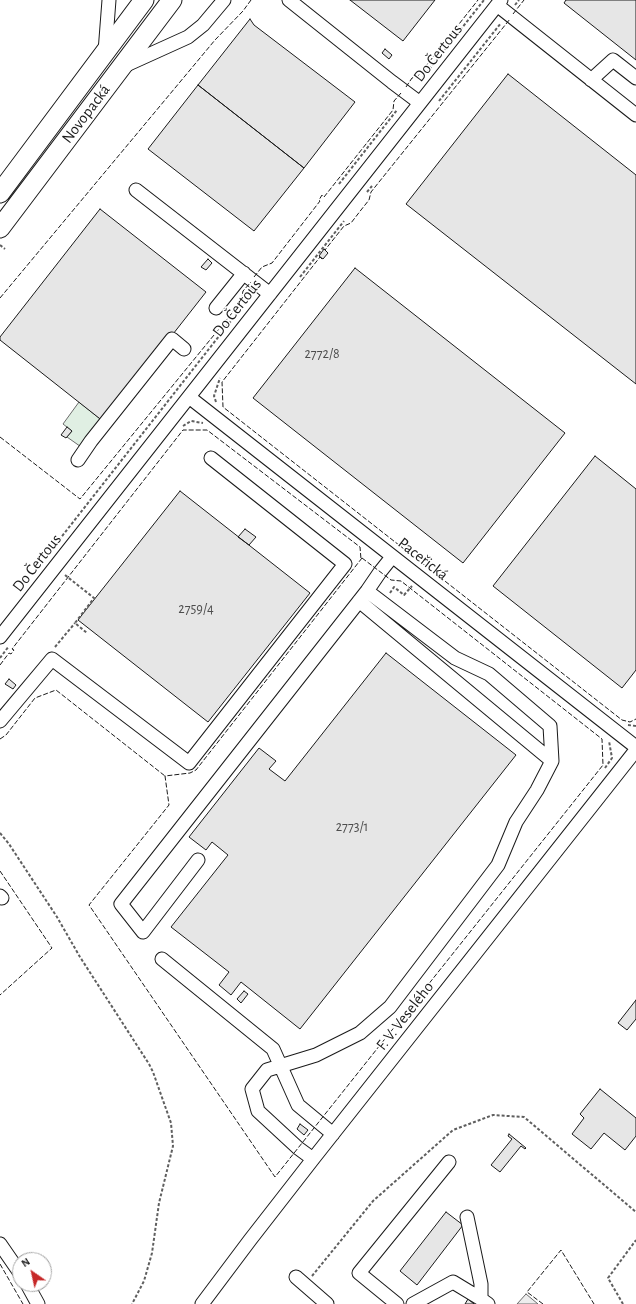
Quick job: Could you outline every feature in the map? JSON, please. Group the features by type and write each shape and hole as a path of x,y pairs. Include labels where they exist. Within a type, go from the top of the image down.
{"highway":[{"name":"Novopacká","path":"0,192 144,0"},
{"name":"Novopacká","path":"0,228 172,0"}],"street":[{"path":"105,54 109,0"},
{"path":"122,66 188,38 203,25 224,0"},
{"path":"289,0 420,103"},
{"path":"499,3 508,14 636,115"},
{"name":"Do Čertous","path":"0,637 499,3"},
{"path":"591,80 613,60 636,78"},
{"path":"136,190 270,294"},
{"path":"216,308 244,273"},
{"path":"78,460 91,441 172,339 184,349"},
{"name":"Paceřická","path":"188,398 636,747"},
{"path":"0,721 52,659 189,763 345,564 211,458"},
{"path":"198,860 143,932 121,904 392,557"},
{"path":"363,596 552,761"},
{"path":"313,1159 298,1148 258,1111 252,1089 266,1070 316,1055 360,1033 390,1007 498,865 516,822 537,790 552,761 550,726 489,674 455,658 363,596"},
{"name":"F. V. Veselého","path":"202,1304 313,1159 636,750"},
{"path":"162,959 273,1049 298,1105 333,1134"},
{"path":"397,1304 359,1273 449,1162"},
{"path":"467,1218 484,1301"},
{"path":"0,1244 12,1261"},
{"path":"301,1281 327,1304"},
{"path":"413,1304 453,1282 484,1301"},
{"path":"31,1292 38,1304"}],"path":[{"path":"420,81 484,0"},
{"path":"446,92 519,0"},
{"path":"349,172 397,110"},
{"path":"300,278 344,221"},
{"path":"0,245 5,249"},
{"path":"57,542 245,303"},
{"path":"180,427 191,421 203,423 218,406 214,396 220,378"},
{"path":"70,569 65,575 94,598 74,623 87,633"},
{"path":"0,658 14,641"},
{"path":"628,725 636,726"},
{"path":"0,833 9,844 57,917 80,957 149,1064 171,1122 173,1146 159,1203 152,1253 144,1281 132,1304"},
{"path":"301,1281 373,1201 453,1130 494,1115 524,1117 636,1212"},
{"path":"622,1304 608,1278 636,1240"}],"green space":[{"path":"79,402 104,422 84,449 67,437 72,431 63,424"}],"shaded area":[{"path":"526,1294 538,1304 517,1304"}],"building":[{"path":"350,0 435,0 403,41"},
{"path":"566,0 636,0 636,60 564,3"},
{"path":"250,19 254,25 355,102 304,168 198,85"},
{"path":"385,49 392,55 389,59 382,53"},
{"path":"508,74 636,175 636,384 406,204"},
{"path":"198,85 304,168 254,231 148,149"},
{"path":"100,209 206,292 104,422 0,340 0,337"},
{"path":"324,249 328,253 323,259 319,256"},
{"path":"208,259 212,263 206,270 201,267"},
{"path":"355,268 565,433 463,563 253,398"},
{"path":"67,427 72,431 66,438 61,435"},
{"path":"595,456 636,489 636,670 622,688 493,586"},
{"path":"180,491 310,593 208,722 78,620"},
{"path":"245,529 256,537 249,545 238,537"},
{"path":"386,653 516,755 300,1029 241,982 231,995 219,985 229,972 171,927 228,855 212,842 206,850 189,837 259,748 276,761 269,769 285,781"},
{"path":"9,679 16,685 13,689 5,684"},
{"path":"244,991 248,994 241,1003 237,999"},
{"path":"636,1000 636,1019 627,1030 618,1023"},
{"path":"600,1089 636,1118 636,1136 625,1150 604,1133 591,1149 572,1134 584,1118 580,1114"},
{"path":"300,1124 308,1130 304,1135 297,1129"},
{"path":"509,1134 526,1148 525,1149 521,1146 500,1172 491,1165 512,1139 508,1136"},
{"path":"446,1212 463,1225 417,1285 400,1271"},
{"path":"468,1299 474,1304 465,1304"}],"fence":[{"path":"0,298 215,40 243,11 251,0"},
{"path":"406,87 412,78 418,76 478,0"},
{"path":"513,14 524,0"},
{"path":"327,252 325,250 344,226 351,223 369,200 371,192 510,19"},
{"path":"254,277 262,267 272,263 320,201 319,200 322,195 324,197 393,110 394,101 401,93"},
{"path":"322,259 320,257 222,382 223,407 622,720 630,722 636,719"},
{"path":"0,437 80,499 241,302 243,291 251,282"},
{"path":"0,665 9,653 11,654 14,650 12,649 183,430 207,430 360,547 361,559"},
{"path":"362,558 391,580 401,581 602,739 603,765 275,1177 89,905 169,805 165,776 190,773 196,770 362,558"},
{"path":"0,739 6,735 35,698 56,690 165,776"},
{"path":"0,871 52,948 0,995"},
{"path":"543,1304 527,1292 561,1250 594,1304"},
{"path":"0,1264 23,1304"}]}
